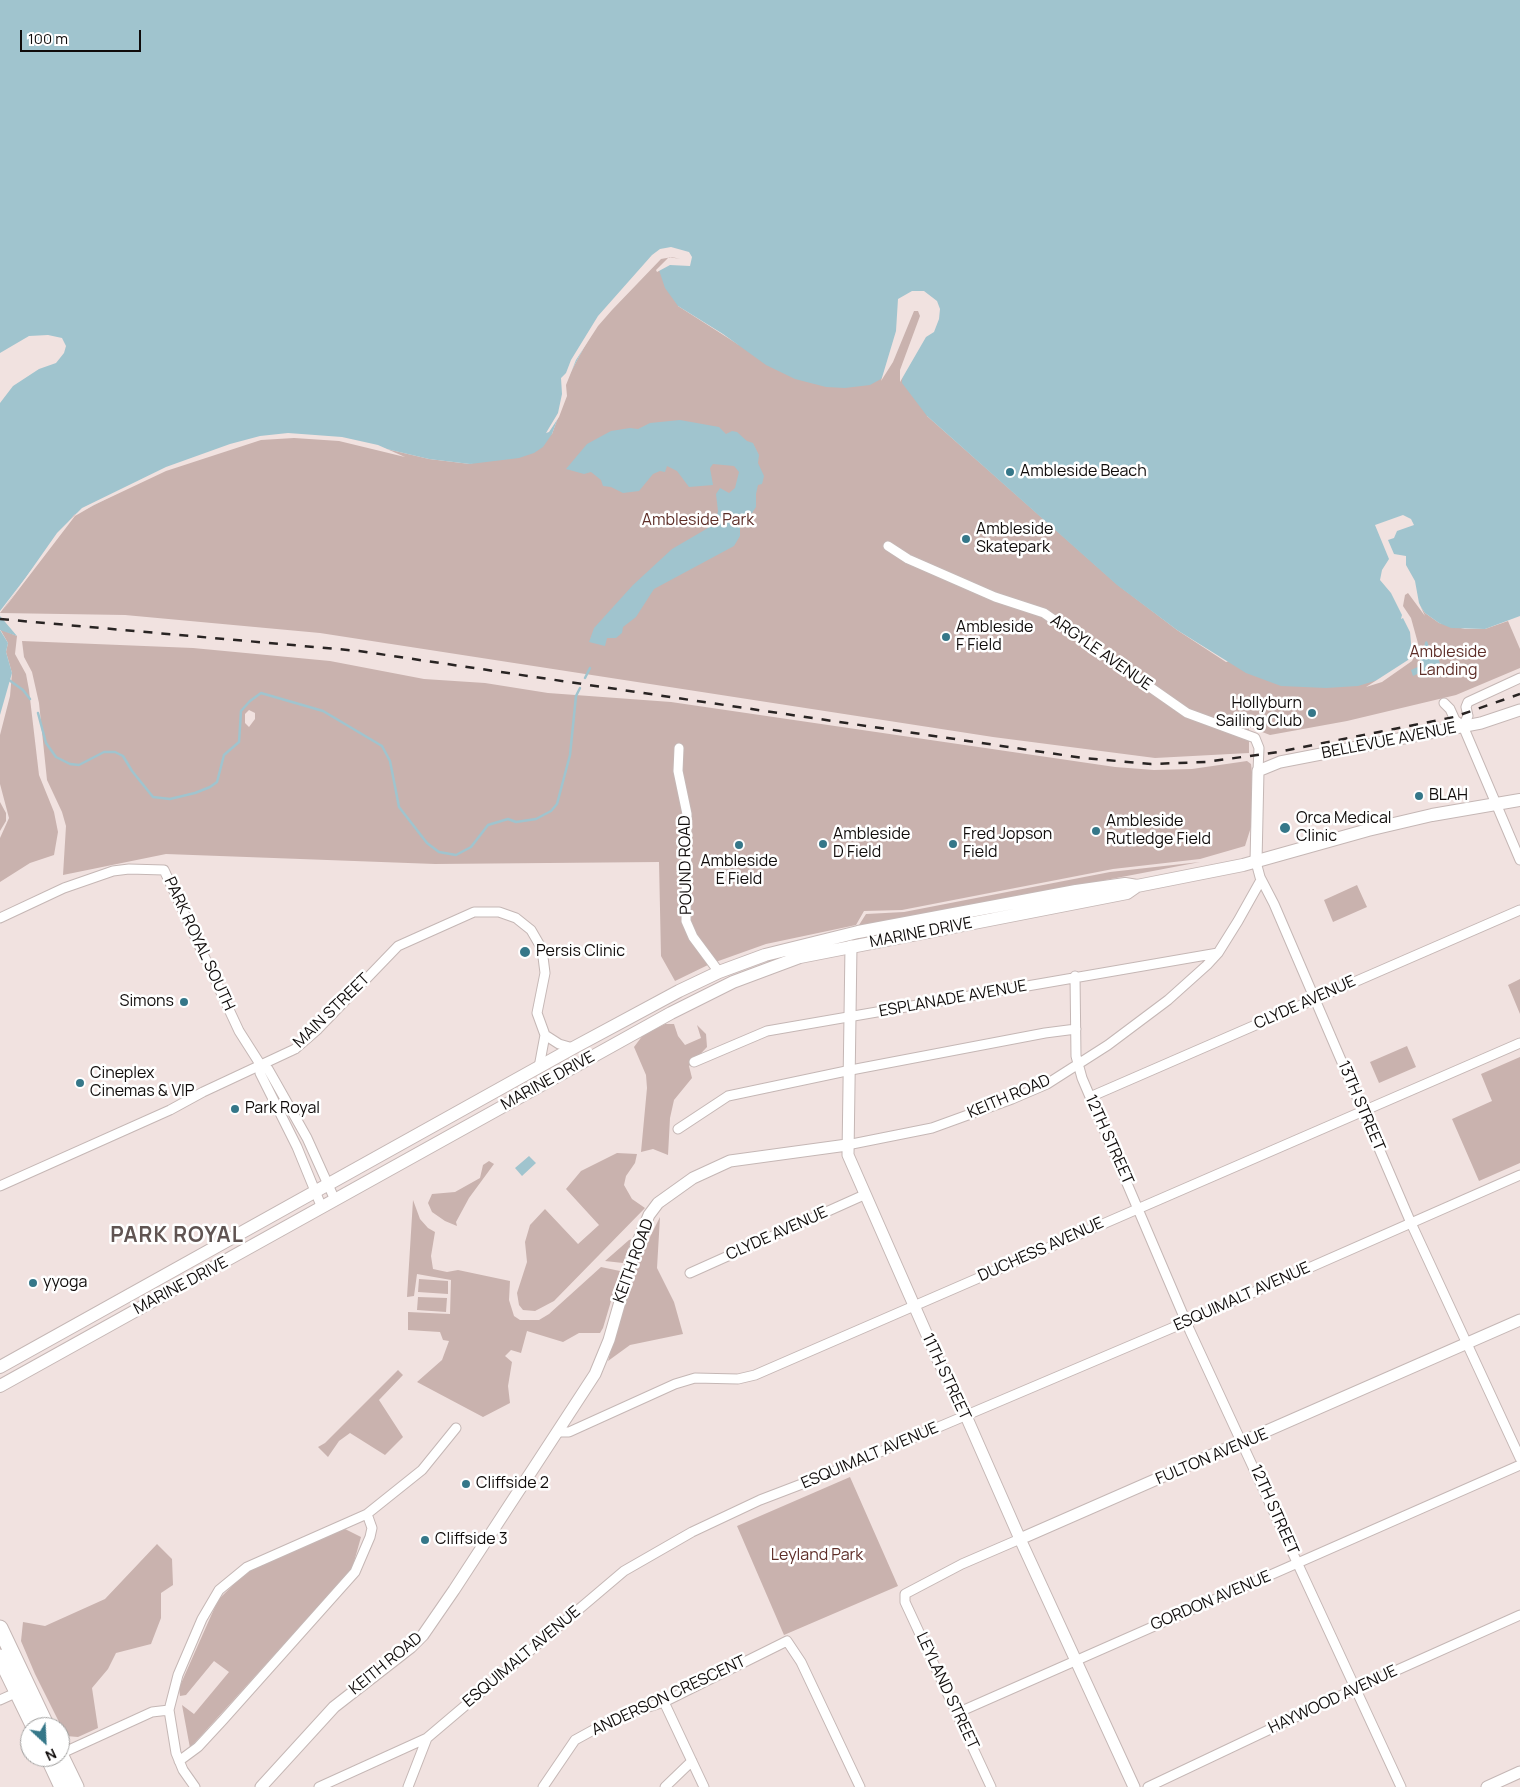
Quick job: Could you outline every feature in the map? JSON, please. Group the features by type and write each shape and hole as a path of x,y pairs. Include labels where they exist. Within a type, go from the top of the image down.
{"highway":[{"path":"0,1628 23,1689 31,1717"},
{"path":"0,1656 41,1717"},
{"path":"60,1767 70,1786"}],"main road":[{"name":"MARINE DRIVE","path":"0,1367 573,1048 719,972 765,955 858,932 1076,892 1125,884 1137,886 1256,862 1368,830 1432,815 1520,800"},
{"name":"MARINE DRIVE","path":"0,1386 655,1021 716,990 782,963 851,946 1126,893 1137,886"},
{"path":"716,990 719,972"}],"street":[{"name":"ARGYLE AVENUE","path":"888,546 908,559 987,594 1044,613 1187,713 1251,736 1256,741"},
{"path":"1463,726 1468,716 1466,707 1468,702 1520,678"},
{"path":"1444,703 1450,709 1454,720 1463,726 1520,860"},
{"name":"BELLEVUE AVENUE","path":"1258,771 1280,762 1463,726 1503,717 1520,710"},
{"name":"13TH STREET","path":"1256,741 1258,771 1256,862 1261,880 1274,904 1411,1223 1520,1458"},
{"name":"POUND ROAD","path":"679,748 678,771 687,814 686,921 693,937 719,972"},
{"name":"PARK ROYAL SOUTH","path":"0,918 64,888 113,871 129,869 164,870 240,1031 260,1064 268,1069 307,1138 335,1200"},
{"name":"KEITH ROAD","path":"261,1787 334,1707 411,1647 423,1635 585,1391 601,1361 635,1249 649,1215 658,1203 693,1178 730,1161 912,1133 951,1122 1012,1100 1047,1084 1077,1063 1108,1045 1195,978 1218,953 1253,897 1261,880"},
{"name":"CLYDE AVENUE","path":"1090,1097 1520,910"},
{"name":"MAIN STREET","path":"0,1186 170,1110 302,1044 398,946 455,920 480,911 498,912 516,918 531,930 542,949 545,973 537,1012 545,1035 539,1067"},
{"name":"11TH STREET","path":"851,946 851,1070 848,1155 913,1306 966,1416 1020,1540 1134,1787"},
{"name":"ESPLANADE AVENUE","path":"694,1062 767,1031 851,1018 1075,976 1218,953"},
{"name":"12TH STREET","path":"1075,976 1077,1063 1090,1097 1186,1322 1244,1443 1401,1787"},
{"path":"678,1129 728,1096 851,1070 1045,1033 1076,1029"},
{"path":"545,1035 558,1044 573,1048"},
{"name":"DUCHESS AVENUE","path":"558,1432 569,1432 675,1384 694,1378 738,1379 755,1375 1520,1043"},
{"name":"PARK ROYAL SOUTH","path":"260,1064 260,1073 297,1147 322,1208"},
{"name":"ESQUIMALT AVENUE","path":"319,1787 427,1738 624,1571 692,1532 760,1500 966,1416 1186,1322 1520,1175"},
{"name":"CLYDE AVENUE","path":"690,1273 864,1195"},
{"name":"FULTON AVENUE","path":"905,1594 954,1568 1244,1443 1520,1320"},
{"path":"196,1786 179,1761 173,1742 169,1710 178,1675 202,1619 219,1590 248,1567 367,1514 422,1470 456,1428"},
{"name":"GORDON AVENUE","path":"957,1713 1520,1465"},
{"path":"179,1761 198,1747 356,1572 372,1528 367,1514"},
{"name":"LEYLAND STREET","path":"905,1594 905,1602 991,1787"},
{"name":"HAYWOOD AVENUE","path":"1148,1787 1357,1688 1520,1615"},
{"name":"ANDERSON CRESCENT","path":"543,1787 575,1740 617,1718 664,1702 787,1641 801,1662 860,1787"},
{"path":"0,1700 23,1689"},
{"path":"664,1702 704,1787"},
{"path":"70,1749 152,1712 169,1710"},
{"path":"408,1787 427,1738"},
{"path":"665,1787 692,1761"},
{"path":"1487,1787 1520,1772"}],"green space":[{"name":"Ambleside Park","path":"665,255 681,256 678,306 739,345 914,308 922,312 927,416 1118,585 1177,630 1226,662 1403,607 1403,594 1410,591 1425,613 1439,623 1465,629 1485,629 1508,621 1520,649 1520,668 1456,695 1347,721 1270,735 1249,727 1249,753 1155,758 993,737 320,633 125,615 0,613 74,515 165,469 260,437 340,438 429,459 470,464 552,434 564,401 566,381 596,325 655,260"},
{"path":"0,629 17,636 15,654 26,674 39,775 54,812 58,832 54,855 30,863 0,882 0,838 9,818 0,784 0,735 10,696 12,673 6,652 8,643"},
{"path":"22,641 193,648 330,661 424,679 485,683 548,693 671,702 1115,767 1154,770 1192,769 1247,761 1251,764 1252,772 1251,827 1245,846 1200,859 1113,869 902,910 864,911 856,925 766,944 710,964 675,981 661,956 659,862 435,864 166,854 63,875 66,826 62,812 47,780 39,703 32,672 24,657","holes":["249,710 255,713 255,719 249,727 245,723 245,714"]},
{"path":"0,802 6,813 6,821 0,831"},
{"path":"1200,862 860,927 859,925 866,914 904,912 1110,872"},
{"path":"1357,885 1367,907 1333,922 1324,900"},
{"path":"1520,979 1520,1014 1508,985"},
{"path":"665,1024 674,1024 678,1036 685,1045 701,1038 697,1025 706,1034 707,1047 689,1066 692,1078 674,1100 670,1118 668,1155 653,1149 641,1152 647,1088 646,1075 634,1047 643,1035"},
{"path":"1407,1046 1416,1067 1379,1083 1370,1062"},
{"path":"1520,1057 1520,1163 1479,1181 1452,1119 1492,1101 1481,1074"},
{"path":"617,1153 637,1154 635,1163 626,1176 624,1185 632,1199 645,1208 554,1301 535,1311 523,1310 519,1305 517,1293 527,1262 525,1242 530,1225 545,1209 578,1244 599,1225 566,1189 581,1171"},
{"path":"489,1161 494,1164 469,1198 456,1222 457,1226 445,1221 432,1212 428,1203 432,1194 455,1192 480,1178 483,1165"},
{"path":"413,1200 420,1219 428,1228 435,1232 431,1256 433,1269 447,1272 458,1270 510,1281 509,1300 514,1316 520,1320 539,1320 549,1314 601,1267 620,1271 600,1333 579,1333 563,1342 527,1331 521,1353 511,1350 505,1356 512,1362 508,1386 510,1403 483,1417 417,1382 442,1360 449,1341 443,1340 440,1332 408,1330 408,1312 450,1314 451,1280 417,1274 414,1296 407,1297"},
{"path":"660,1217 657,1268 674,1302 683,1334 630,1345 608,1361 632,1273"},
{"path":"632,1239 623,1263 605,1261 629,1240"},
{"path":"419,1279 448,1281 448,1294 418,1292"},
{"path":"418,1297 447,1298 446,1312 417,1310"},
{"path":"398,1370 403,1375 379,1400 403,1437 385,1455 350,1433 339,1441 328,1457 318,1447 325,1443"},
{"name":"Leyland Park","path":"850,1477 898,1586 784,1635 737,1526"},
{"path":"345,1529 361,1537 352,1569 190,1748 182,1705 194,1714 229,1672 214,1661 186,1695 180,1696 179,1688 218,1600 247,1571"},
{"path":"157,1544 172,1559 173,1585 161,1593 161,1618 151,1644 116,1653 108,1669 92,1688 98,1728 78,1737 70,1736 70,1717 56,1717 21,1641 23,1622 45,1626 105,1599"}],"water":[{"path":"0,0 1520,0 1520,616 1485,629 1451,628 1439,623 1425,613 1410,591 1403,594 1403,607 1415,634 1415,656 1381,679 1358,686 1326,688 1281,686 1246,673 1177,630 1117,585 927,416 902,383 903,367 922,312 914,308 898,349 881,379 870,385 845,388 826,387 795,379 766,365 723,334 678,306 665,288 659,270 666,262 684,261 672,254 660,257 596,325 566,381 564,401 552,434 543,447 534,453 519,458 470,464 429,459 340,438 260,437 165,469 74,515 0,611 0,403 13,386 39,369 56,363 64,353 66,346 62,338 48,335 29,336 0,353"},
{"path":"680,420 719,427 726,434 732,431 737,432 747,441 753,443 759,455 758,463 764,476 762,484 758,485 756,507 752,513 740,516 740,536 734,546 654,589 636,617 623,627 622,633 616,638 607,638 605,646 589,642 594,628 633,585 672,549 708,528 716,520 718,511 716,494 720,488 729,493 735,488 739,472 734,466 713,464 710,468 713,485 689,487 677,471 667,466 665,472 660,471 653,474 639,491 623,493 611,487 603,486 601,480 591,472 584,474 566,469 587,444 611,431 630,428 638,429 650,423"},
{"path":"0,616 17,636 0,630"},
{"path":"0,630 8,643 6,652 12,673 0,715"},
{"path":"1427,641 1429,647 1432,646 1440,663 1413,676 1411,670 1422,665 1420,660 1423,655 1425,642"},
{"path":"529,1156 536,1163 522,1176 515,1168"}],"pier":[{"path":"671,247 689,252 692,257 690,266 670,265 657,272 656,270 668,258 661,259 598,326 576,360 566,385 567,396 559,417 549,432 546,433 558,413 562,394 561,378 566,373 571,360 598,316 652,255 660,249"},
{"path":"912,291 924,291 937,301 940,309 939,319 934,332 926,337 900,382 900,370 920,316 918,311 914,311 893,362 881,381 896,331 898,299"},
{"path":"288,433 342,437 378,445 405,457 339,441 294,438 261,440 166,471 75,516 3,610 57,533 82,508 166,467 230,444 260,436"},
{"path":"1403,515 1411,519 1414,525 1397,531 1394,538 1388,540 1394,554 1406,556 1406,565 1415,581 1419,603 1425,616 1408,593 1405,595 1403,606 1411,618 1419,647 1412,661 1382,682 1366,687 1408,660 1412,654 1410,632 1403,618 1401,619 1402,615 1391,593 1380,580 1382,570 1389,559 1375,525"}],"waterway":[{"path":"585,678 590,668"},
{"path":"9,680 23,690 30,699"},
{"path":"38,713 46,743 56,757 70,764 79,765 104,752 115,752 123,756 132,771 153,797 170,799 195,793 217,782 224,755 239,742 241,711 261,693 323,711 382,746 390,761 399,807 427,843 439,852 456,855 471,847 488,825 508,819 516,822 536,819 551,811 557,804 570,755 576,696 580,688"}],"railway":[{"path":"0,619 359,651 1083,758 1151,764 1206,762 1278,752 1454,717 1520,694"}],"place":[{"name":"Ambleside Beach","path":"1010,472"},
{"name":"Ambleside Skatepark","path":"966,539"},
{"name":"Ambleside F Field","path":"946,637"},
{"name":"Hollyburn Sailing Club","path":"1312,713"},
{"name":"BLAH","path":"1419,796"},
{"name":"Orca Medical Clinic","path":"1285,828"},
{"name":"Ambleside Rutledge Field","path":"1096,831"},
{"name":"Ambleside D Field","path":"823,844"},
{"name":"Fred Jopson Field","path":"953,844"},
{"name":"Ambleside E Field","path":"739,845"},
{"name":"Persis Clinic","path":"525,952"},
{"name":"Simons","path":"184,1002"},
{"name":"Cineplex Cinemas & VIP","path":"80,1083"},
{"name":"Park Royal","path":"235,1109"},
{"name":"yyoga","path":"33,1283"},
{"name":"Cliffside 2","path":"466,1484"},
{"name":"Cliffside 3","path":"425,1540"}],"district":[{"name":"PARK ROYAL","path":"177,1236"}],"park label":[{"name":"Ambleside Landing","path":"1448,662"}]}
